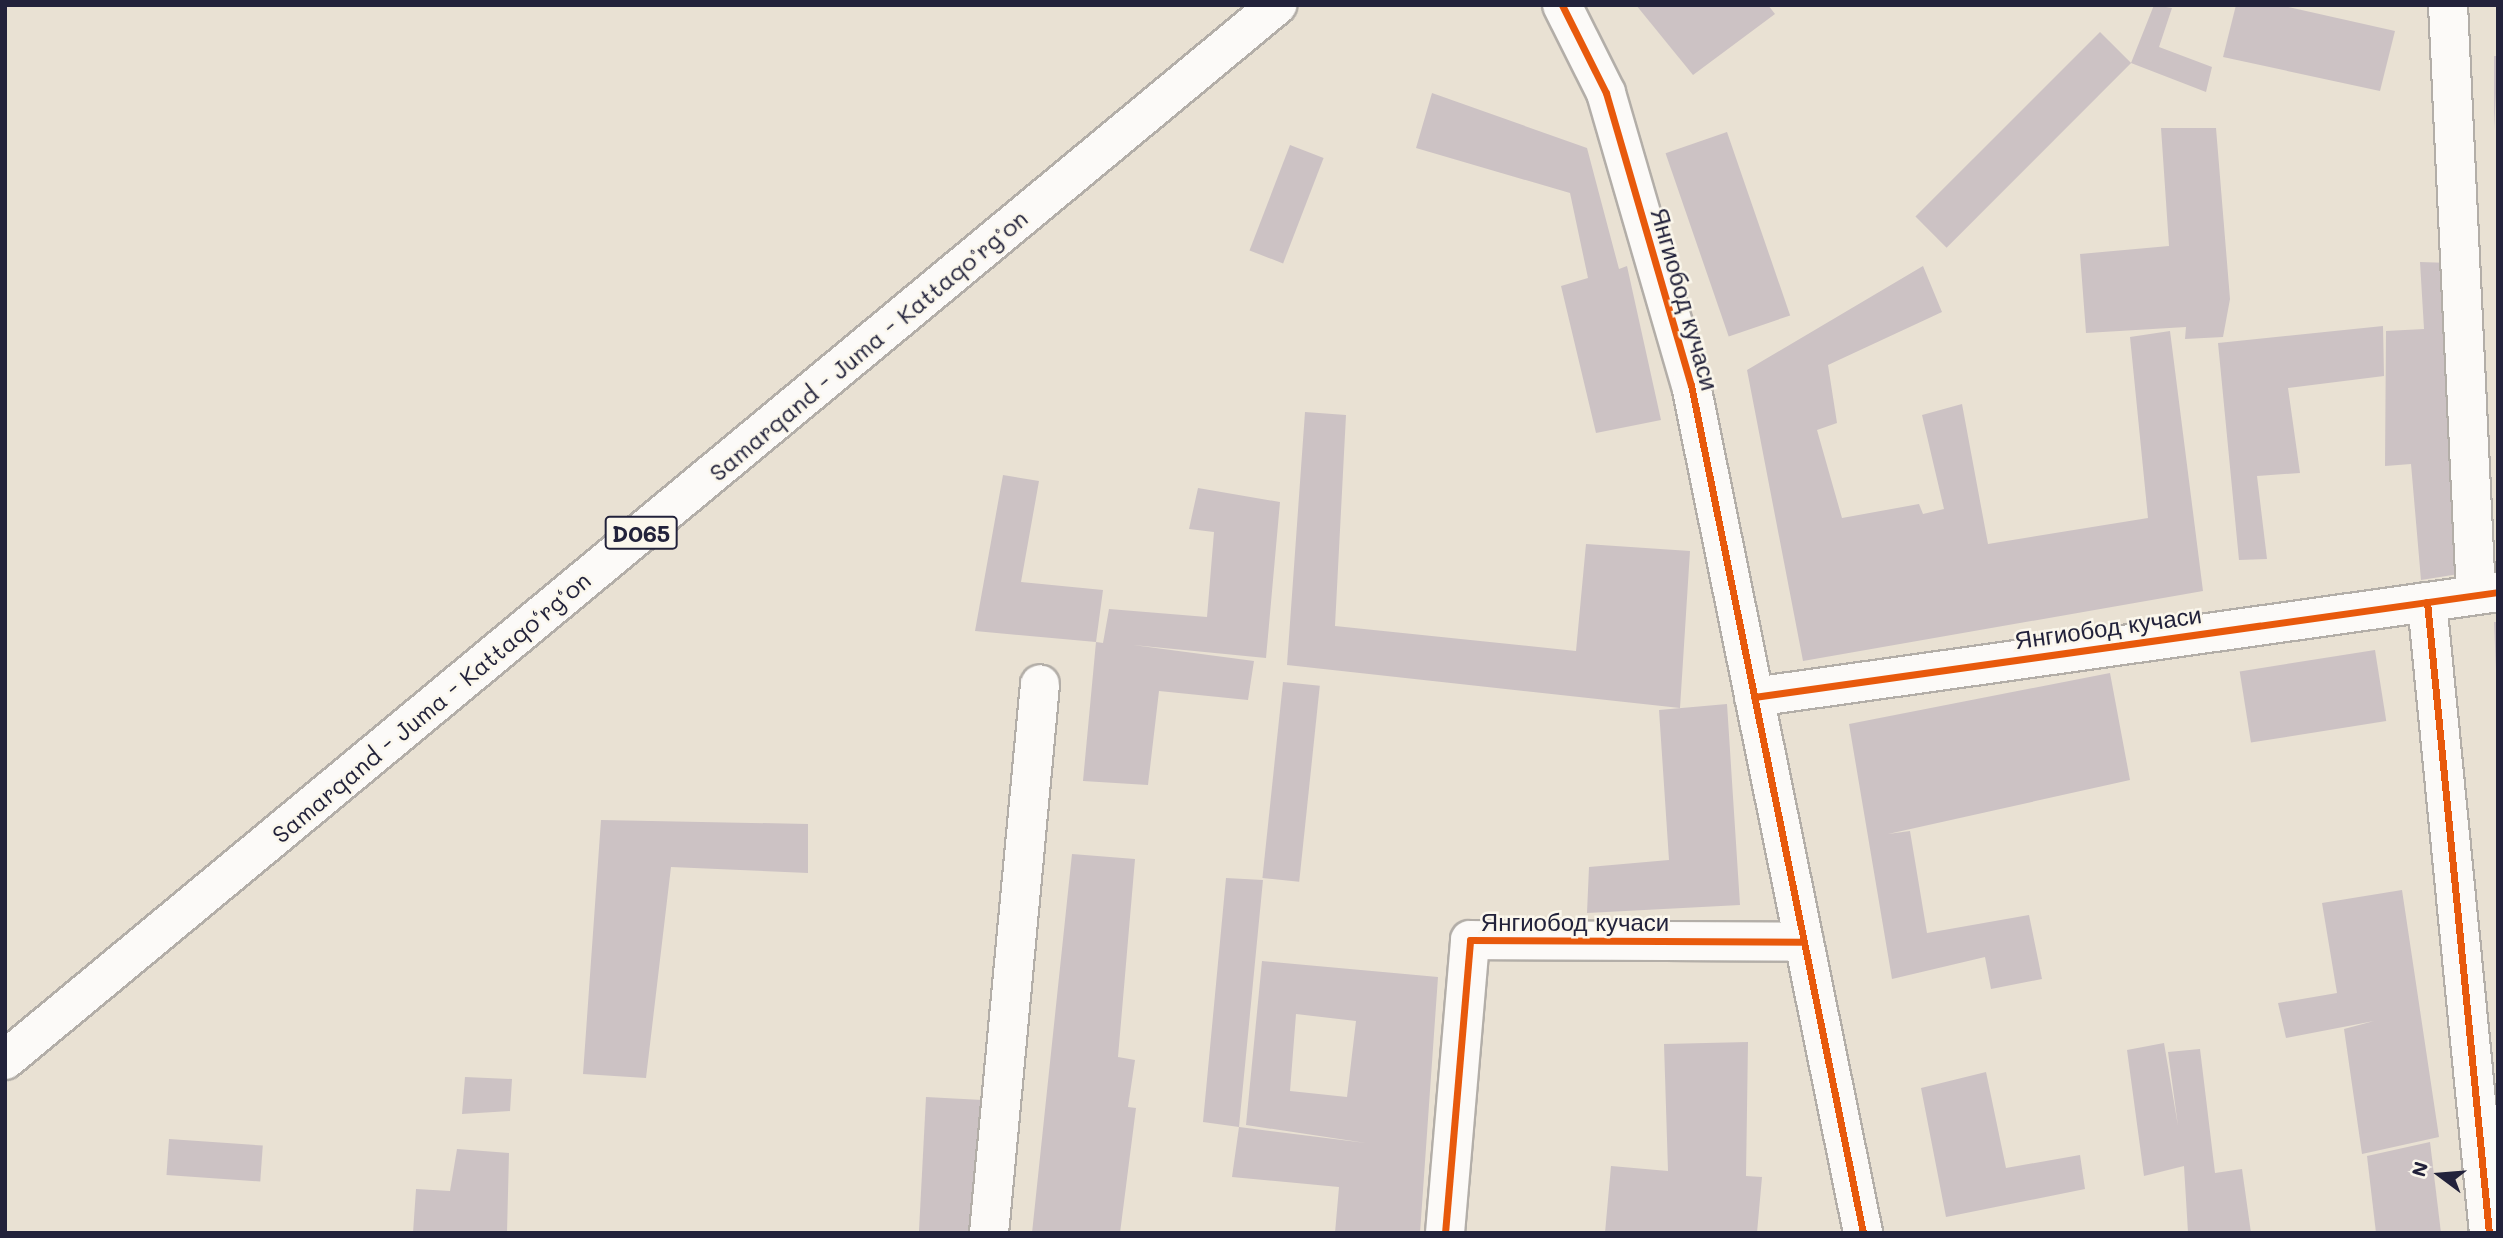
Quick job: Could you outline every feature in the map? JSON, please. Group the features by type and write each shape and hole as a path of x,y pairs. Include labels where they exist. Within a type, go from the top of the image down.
{"street":[{"name":"Samarqand - Juma - Kattaqo‘rg‘on","path":"5,1060 1277,5"},
{"name":"Янгиобод кучаси","path":"1562,5 1606,93 1691,385 1863,1233"},
{"path":"2448,5 2487,593"},
{"name":"Янгиобод кучаси","path":"1754,696 2487,593"},
{"path":"2427,601 2489,1233"},
{"path":"989,1233 1040,684"},
{"name":"Янгиобод кучаси","path":"1445,1233 1470,940 1804,942"}],"building":[{"path":"1636,5 1768,5 1775,14 1693,75"},
{"path":"2154,5 2172,8 2159,47 2212,67 2206,92 2131,63"},
{"path":"2236,5 2279,5 2395,31 2380,91 2223,57"},
{"path":"2100,32 2131,63 1947,248 1915,217"},
{"path":"2494,56 2498,56 2494,130"},
{"path":"1432,93 1587,148 1619,269 1627,266 1661,420 1596,433 1561,286 1588,278 1570,193 1416,148"},
{"path":"2161,128 2216,128 2230,299 2223,337 2185,339 2186,327 2086,333 2080,254 2169,246"},
{"path":"1727,132 1790,315 1729,337 1666,153"},
{"path":"1290,145 1324,158 1283,263 1250,250"},
{"path":"2420,262 2450,263 2465,573 2421,580 2411,464 2385,466 2386,331 2424,329"},
{"path":"1923,266 1942,312 1828,365 1837,423 1817,430 1842,518 1919,504 1923,514 1944,509 1922,415 1962,404 1988,544 2148,518 2130,337 2170,331 2203,591 1803,661 1747,370"},
{"path":"2383,326 2384,376 2288,388 2300,473 2257,476 2267,559 2239,560 2218,343"},
{"path":"1305,412 1346,415 1335,626 1576,651 1586,544 1690,551 1680,708 1287,665"},
{"path":"1003,475 1039,481 1021,582 1103,590 1096,642 975,631"},
{"path":"1198,488 1280,502 1266,658 1133,645 1254,661 1248,700 1159,691 1148,785 1083,781 1096,642 1103,643 1109,609 1207,617 1214,532 1189,529"},
{"path":"2494,622 2498,622 2498,669 2496,669"},
{"path":"2375,650 2386,721 2251,743 2240,671"},
{"path":"2110,673 2130,780 1888,834 1910,831 1927,933 2029,915 2042,979 1991,989 1985,957 1892,979 1849,724"},
{"path":"1283,682 1320,686 1299,882 1262,878"},
{"path":"1727,704 1740,905 1587,913 1589,867 1669,860 1659,710"},
{"path":"601,820 808,824 808,873 671,867 646,1078 583,1074"},
{"path":"1072,854 1135,859 1118,1057 1135,1060 1128,1107 1136,1108 1120,1233 1032,1233"},
{"path":"1226,878 1263,880 1239,1127 1203,1122"},
{"path":"2402,890 2439,1137 2362,1154 2344,1029 2374,1021 2286,1038 2278,1003 2337,993 2322,903"},
{"path":"1262,961 1438,977 1420,1233 1335,1233 1339,1187 1232,1177 1239,1127 1366,1143 1246,1125","holes":["1296,1014 1356,1021 1347,1097 1290,1091"]},
{"path":"1748,1042 1746,1176 1762,1177 1757,1233 1605,1233 1611,1166 1668,1171 1664,1044"},
{"path":"2164,1043 2178,1126 2168,1052 2200,1049 2215,1173 2242,1169 2251,1233 2188,1233 2184,1166 2144,1176 2127,1050"},
{"path":"1986,1072 2006,1168 2080,1155 2085,1189 1946,1217 1921,1088"},
{"path":"465,1077 512,1079 510,1111 462,1114"},
{"path":"926,1097 992,1100 985,1233 919,1233"},
{"path":"169,1139 263,1146 260,1181 166,1175"},
{"path":"2430,1142 2441,1233 2376,1233 2367,1156"},
{"path":"457,1149 509,1153 507,1233 413,1233 416,1189 450,1191"}],"cycle path":[{"path":"1562,5 1606,93 1691,385 1863,1233"},
{"path":"1754,697 2498,592"},
{"path":"2427,602 2489,1233"},
{"path":"1445,1233 1470,940 1804,942"}]}
